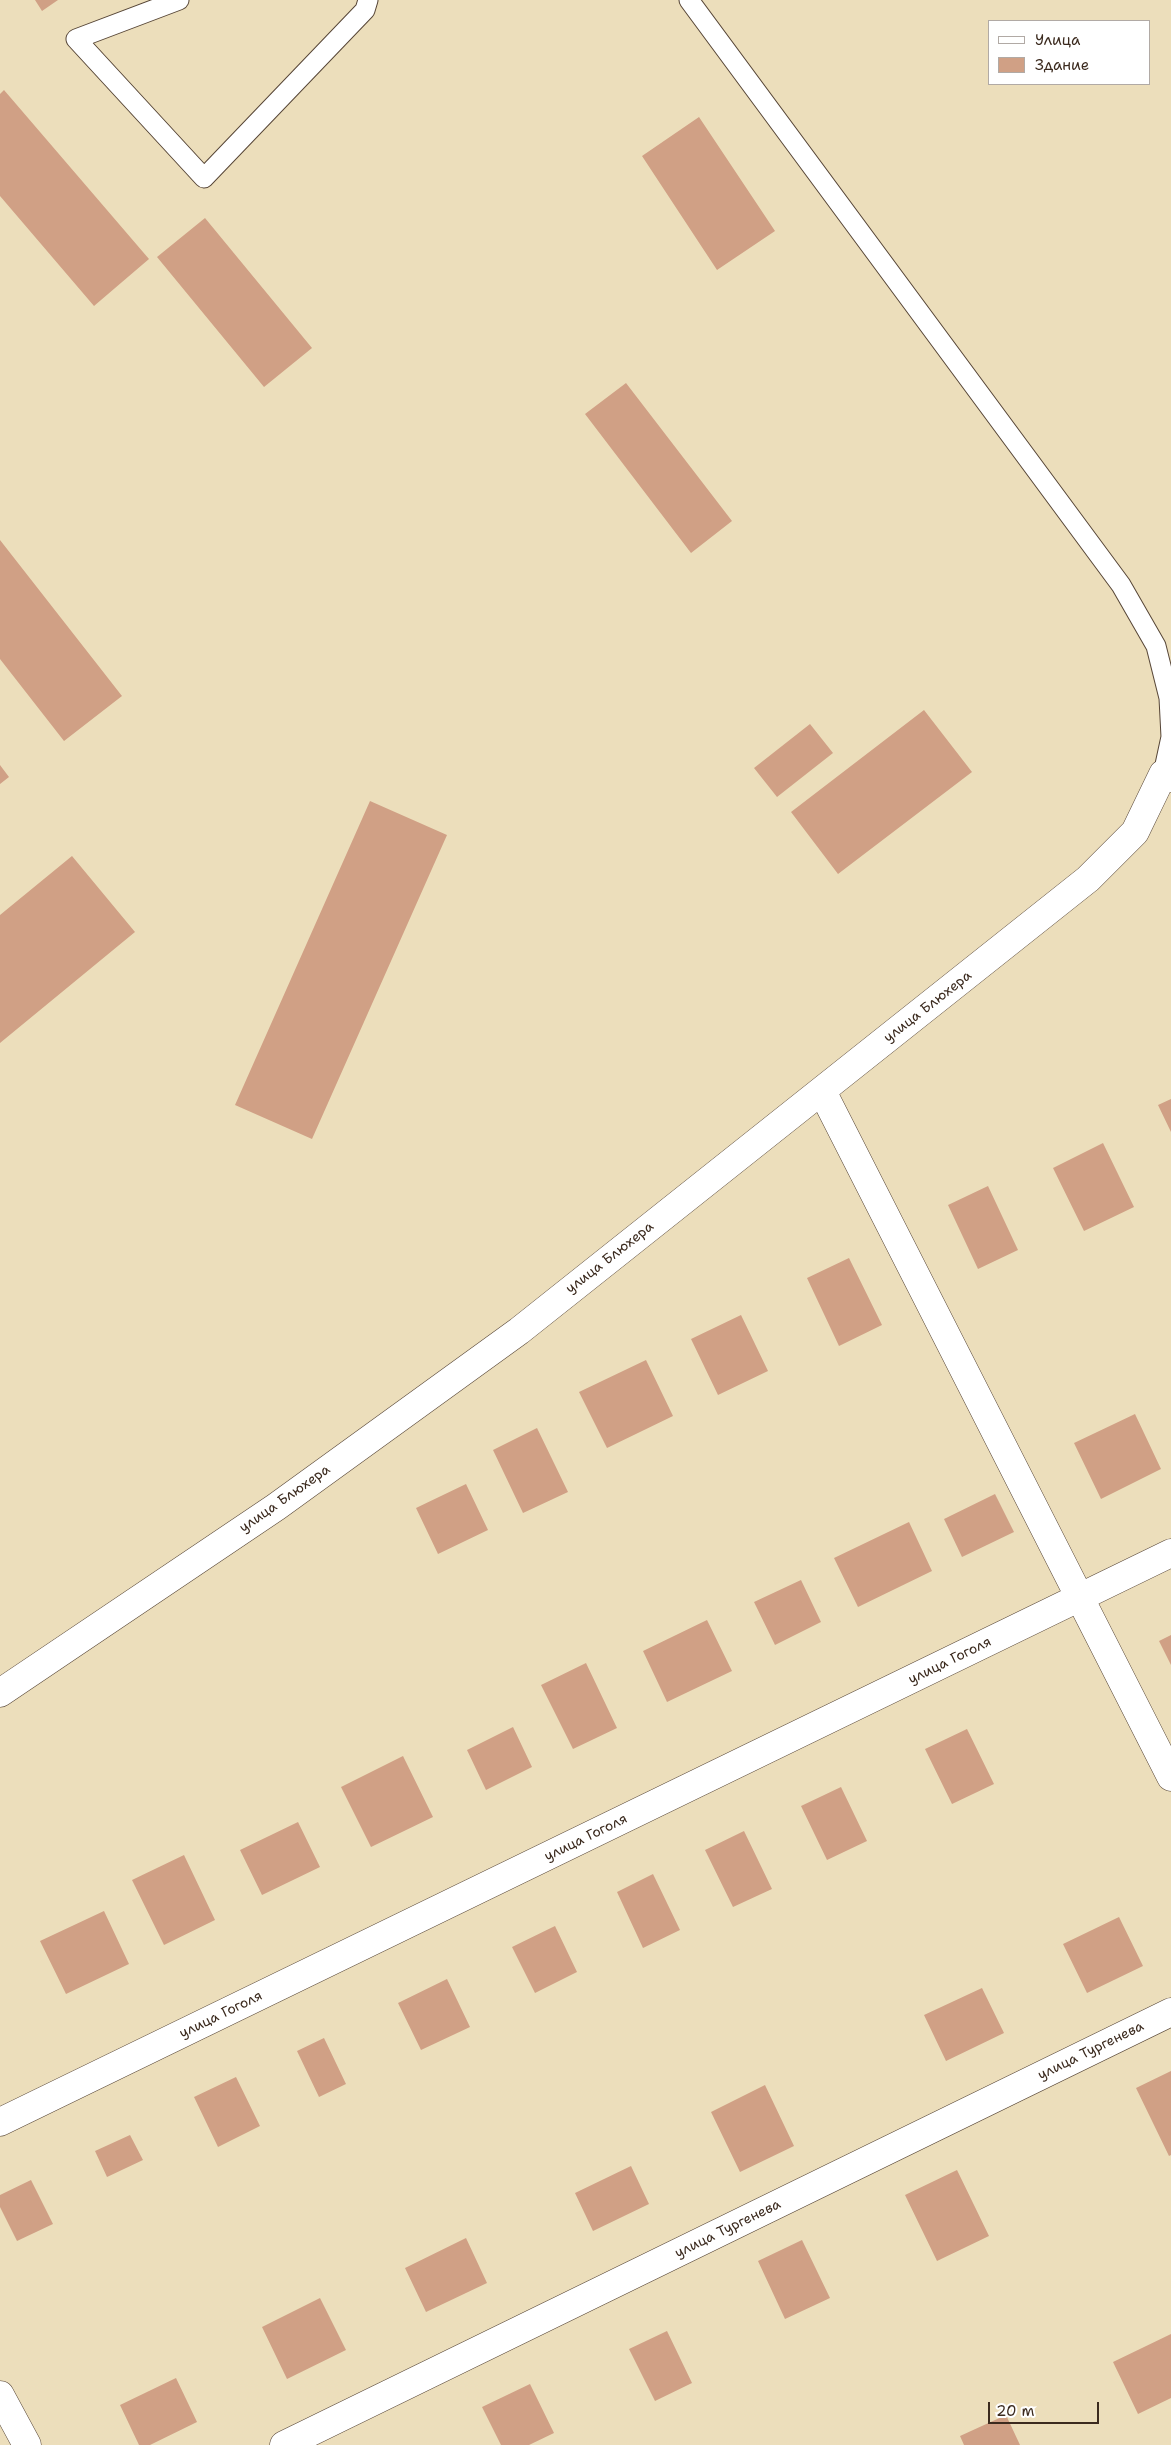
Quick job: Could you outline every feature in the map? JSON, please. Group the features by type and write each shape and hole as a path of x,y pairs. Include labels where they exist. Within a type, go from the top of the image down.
{"street":[{"name":"улица Блюхера","path":"0,1693 276,1507 519,1331 1088,879 1135,832 1167,776"},
{"path":"822,1091 1171,1777"},
{"name":"улица Гоголя","path":"0,2122 1171,1553"},
{"name":"улица Тургенева","path":"284,2445 1171,2012"},
{"path":"0,2395 27,2445"}],"lane":[{"path":"178,0 76,39 204,178 365,10 368,0"},
{"path":"689,0 1121,585 1156,646 1168,698 1171,737 1167,776"}],"building":[{"path":"35,0 58,0 42,11"},
{"path":"4,90 149,259 94,306 0,196 0,94"},
{"path":"699,117 775,231 717,270 642,156"},
{"path":"205,218 312,348 264,387 157,257"},
{"path":"626,383 732,521 691,553 585,414"},
{"path":"0,540 122,696 64,741 0,659"},
{"path":"924,710 972,772 838,874 791,812"},
{"path":"810,724 833,753 777,797 754,768"},
{"path":"0,765 9,777 0,784"},
{"path":"370,801 447,835 312,1139 235,1105"},
{"path":"72,856 135,932 0,1043 0,915"},
{"path":"1171,1099 1171,1132 1158,1105"},
{"path":"1103,1143 1134,1207 1084,1231 1053,1168"},
{"path":"988,1186 1018,1250 978,1269 948,1205"},
{"path":"849,1258 882,1325 839,1346 807,1278"},
{"path":"741,1315 768,1371 718,1395 691,1339"},
{"path":"646,1360 673,1416 607,1448 579,1392"},
{"path":"1135,1414 1161,1469 1101,1499 1074,1443"},
{"path":"537,1428 568,1492 523,1513 493,1450"},
{"path":"466,1484 488,1530 438,1554 416,1508"},
{"path":"995,1494 1014,1532 962,1557 944,1519"},
{"path":"909,1522 932,1571 858,1607 834,1558"},
{"path":"801,1580 821,1622 775,1645 754,1602"},
{"path":"707,1620 732,1671 667,1702 643,1651"},
{"path":"1171,1635 1171,1665 1159,1641"},
{"path":"586,1663 617,1728 573,1749 541,1685"},
{"path":"513,1727 532,1767 486,1790 467,1750"},
{"path":"967,1729 994,1784 952,1804 925,1749"},
{"path":"403,1756 433,1817 371,1847 341,1787"},
{"path":"841,1787 867,1841 827,1860 801,1806"},
{"path":"298,1822 320,1867 262,1895 240,1850"},
{"path":"744,1831 772,1889 733,1907 705,1850"},
{"path":"184,1855 215,1920 164,1945 132,1880"},
{"path":"653,1874 680,1930 643,1948 617,1892"},
{"path":"104,1911 129,1964 66,1994 40,1941"},
{"path":"1119,1917 1143,1966 1087,1993 1063,1944"},
{"path":"555,1926 577,1972 535,1993 512,1947"},
{"path":"447,1979 470,2027 421,2050 398,2003"},
{"path":"982,1988 1004,2033 946,2061 924,2015"},
{"path":"324,2038 346,2084 319,2097 297,2051"},
{"path":"1171,2071 1171,2155 1169,2156 1136,2088"},
{"path":"236,2077 260,2126 218,2147 194,2097"},
{"path":"765,2085 794,2146 740,2172 711,2112"},
{"path":"130,2135 143,2160 107,2177 95,2151"},
{"path":"631,2166 649,2204 593,2231 575,2193"},
{"path":"957,2170 989,2236 937,2261 905,2195"},
{"path":"31,2180 53,2224 17,2241 0,2207 0,2195"},
{"path":"466,2238 487,2283 426,2312 405,2268"},
{"path":"802,2240 830,2298 785,2319 758,2261"},
{"path":"320,2298 346,2350 287,2379 262,2327"},
{"path":"667,2331 692,2383 655,2401 629,2349"},
{"path":"1171,2334 1171,2398 1138,2414 1113,2362"},
{"path":"176,2378 197,2422 150,2445 139,2445 120,2405"},
{"path":"530,2384 554,2433 529,2445 501,2445 482,2407"},
{"path":"1006,2415 1020,2445 964,2445 960,2436"}]}
